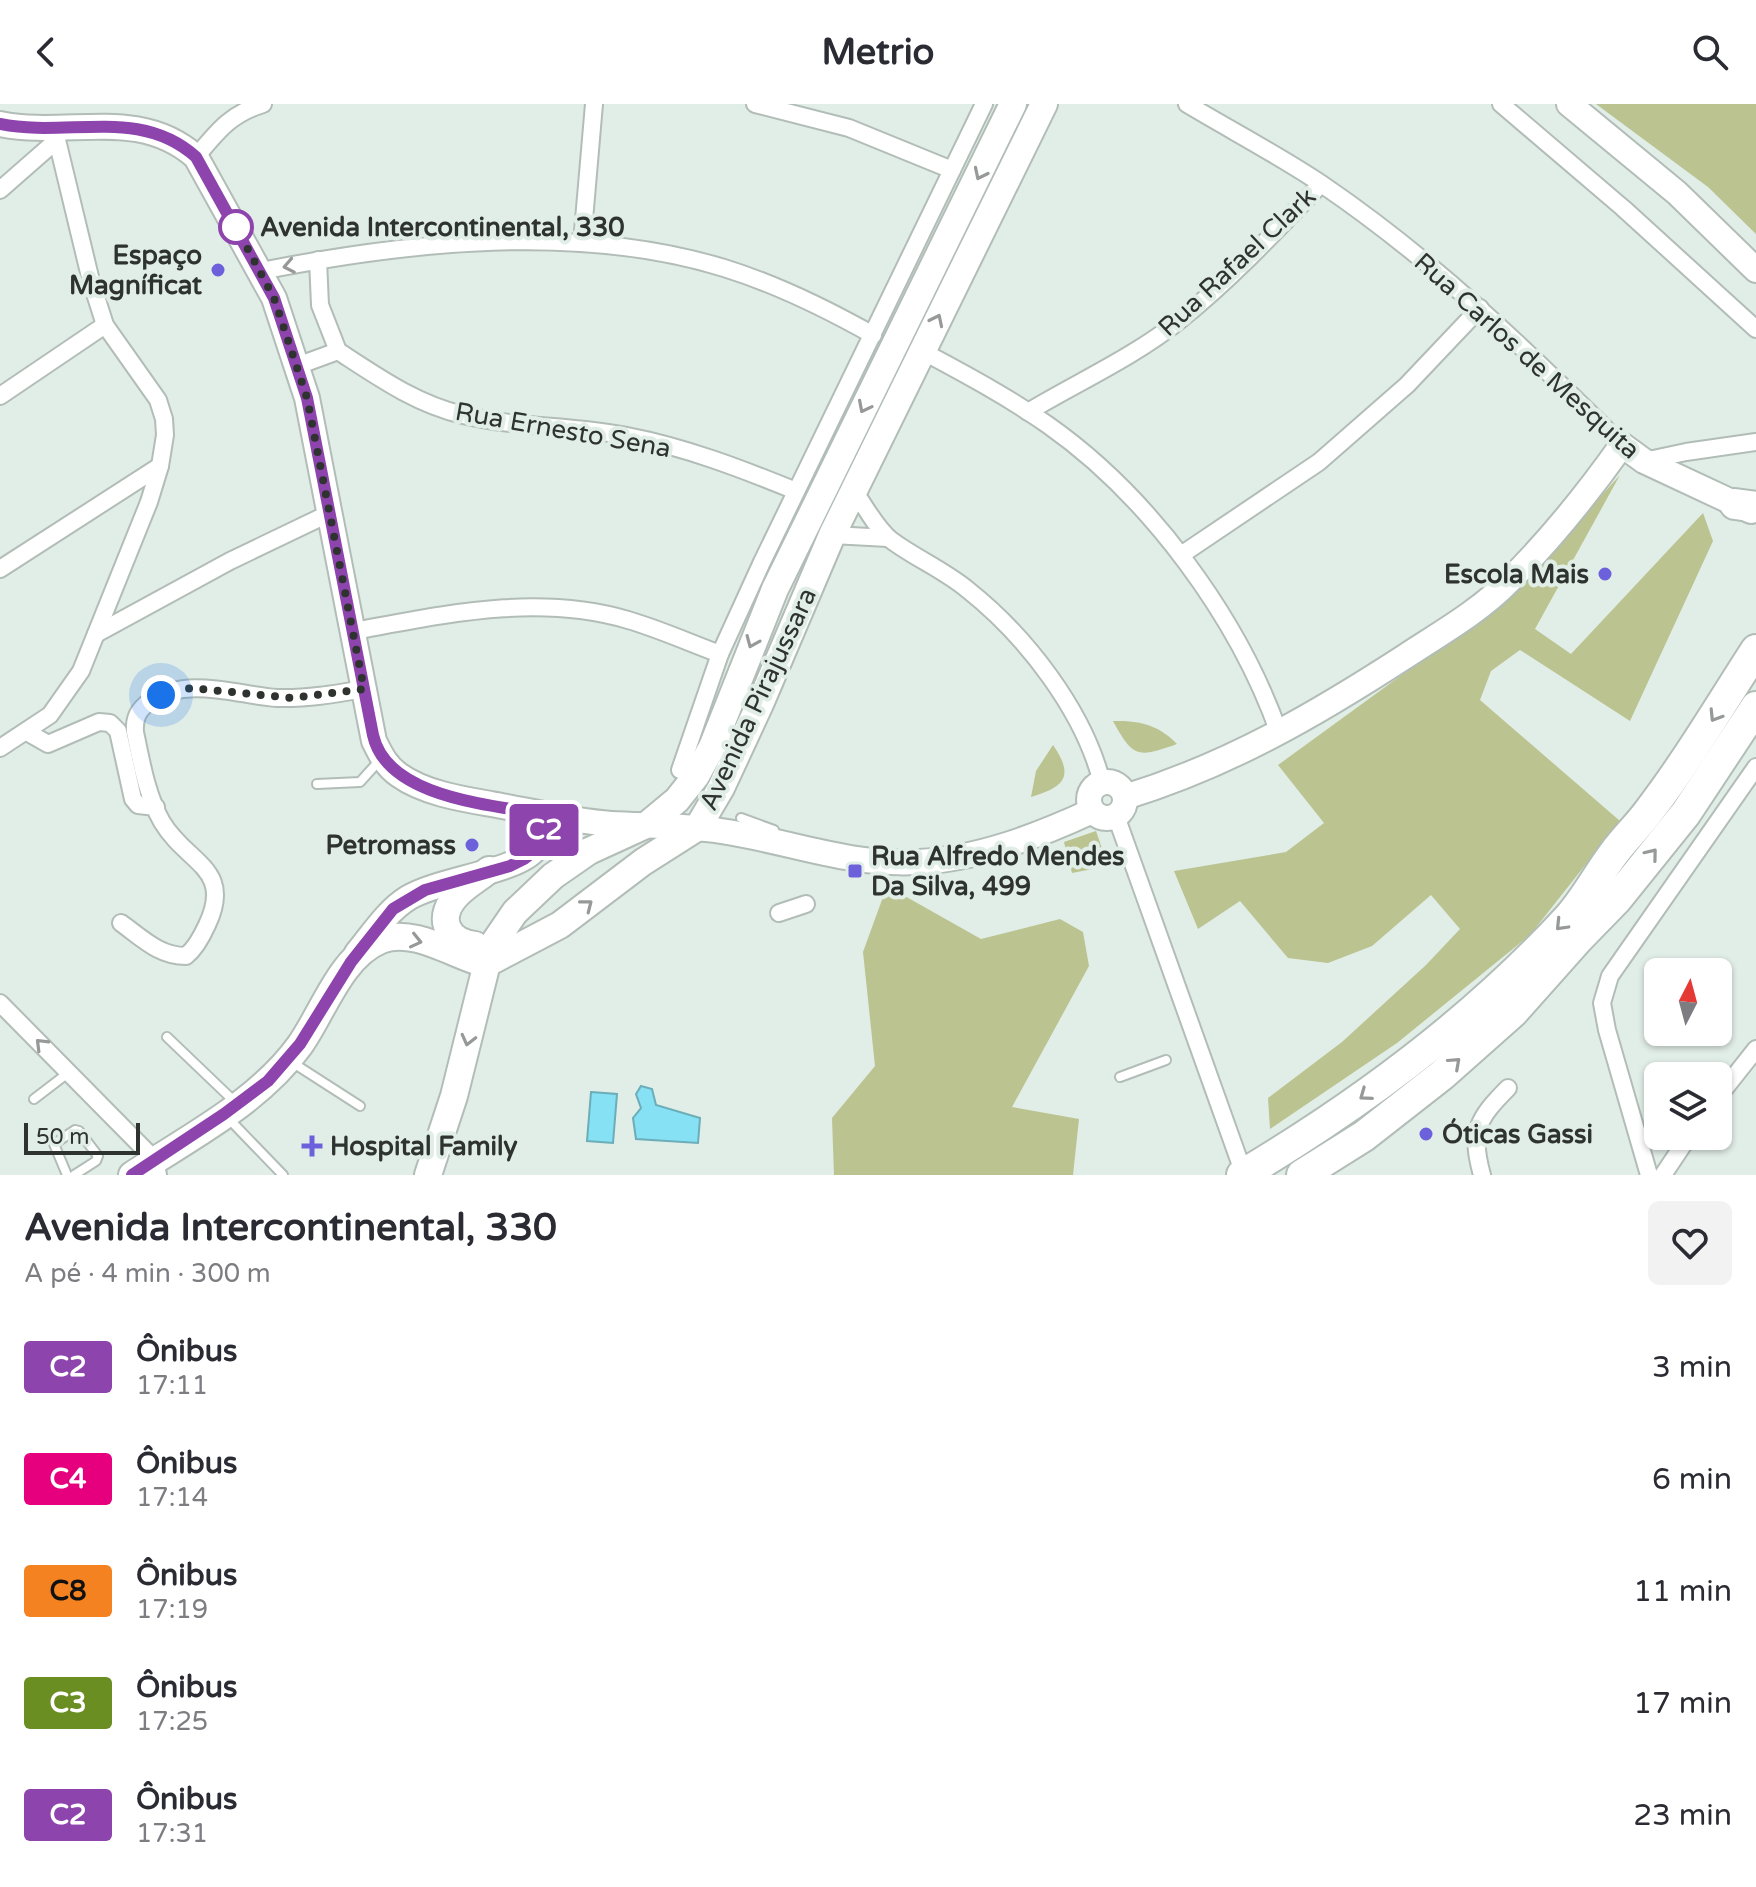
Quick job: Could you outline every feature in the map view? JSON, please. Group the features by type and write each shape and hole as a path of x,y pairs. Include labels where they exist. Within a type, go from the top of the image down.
{"highway":[{"path":"1243,1175 1329,1121 1422,1053 1572,915 1712,722 1756,650"},
{"path":"1302,1175 1364,1136 1442,1075 1513,1012 1616,900 1686,813 1756,707"}],"main road":[{"name":"Avenida Pirajussara","path":"488,955 515,912 553,876 578,857 648,824 677,800 696,776 712,747 775,589 1013,104"},
{"name":"Avenida Pirajussara","path":"488,955 560,925 703,817 721,788 760,704 832,535 1044,104"},
{"path":"488,955 458,940 448,930 446,918 456,895 489,870"},
{"path":"132,1175 156,1167 268,1081 288,1059 351,962 380,940 401,937 488,955"},
{"path":"428,1175 454,1096 488,955"}],"street":[{"path":"196,157 242,107 263,104"},
{"path":"582,243 594,104"},
{"path":"755,104 849,128 952,170"},
{"name":"Avenida Pirajussara","path":"680,770 720,654 984,104"},
{"name":"Rua Carlos de Mesquita","path":"1187,104 1321,184 1382,229 1480,308 1622,445 1644,461 1749,508"},
{"path":"1501,104 1623,208 1756,329"},
{"path":"1569,104 1677,193 1756,270"},
{"path":"0,124 58,135 97,126 138,128 168,138 196,157 261,271 274,298 297,366 316,436 374,741 382,758 402,777 464,799 609,824 648,824 703,817 794,848 880,863 947,860 1018,840 1111,808 1212,766 1279,733 1352,690 1479,606 1508,582 1622,445"},
{"path":"0,190 58,135"},
{"path":"0,748 50,715 81,671 149,502 165,435 158,400 105,325 91,281 58,135"},
{"name":"Rua Rafael Clark","path":"1028,412 1136,351 1179,321 1262,246 1321,184"},
{"path":"261,271 318,260 457,245 582,243 643,251 723,268 820,306 873,335"},
{"path":"297,366 338,351 320,305 318,260"},
{"path":"1181,555 1329,453 1407,385 1480,308"},
{"path":"0,396 105,325"},
{"name":"Rua Ernesto Sena","path":"338,351 400,391 422,402 463,415 630,436 740,468 796,491"},
{"path":"922,351 1028,412 1086,456 1159,529 1200,580 1230,629 1267,698 1279,733"},
{"path":"1644,461 1756,442"},
{"path":"0,569 160,466"},
{"path":"854,491 888,538 969,590 1017,640 1069,704 1094,752 1102,783 1119,787 1111,808 1243,1175"},
{"path":"96,634 230,561 330,513"},
{"path":"832,535 888,538"},
{"path":"353,631 490,608 552,608 628,620 720,654"},
{"path":"121,923 160,951 186,956 204,932 214,910 217,891 209,873 169,831 156,807 144,772 134,721 137,713 169,692 191,688 292,698 364,689"},
{"path":"27,732 48,744 99,722 110,723 118,731 133,799 138,805 156,807"},
{"path":"1649,1175 1602,1003 1610,976 1756,767"},
{"path":"351,962 393,909 408,898 443,883 510,866 533,852 541,840 548,815"},
{"path":"779,913 806,904"},
{"path":"0,1003 69,1072 156,1167"},
{"path":"1732,1079 1756,1049"},
{"path":"1482,1175 1475,1145 1477,1129 1488,1108 1508,1088"},
{"path":"1663,1175 1680,1150"}],"lane":[{"path":"317,784 360,782 382,758"},
{"path":"167,1037 283,1175"},
{"path":"288,1059 360,1106"},
{"path":"1120,1077 1166,1060"},
{"path":"34,1099 69,1072"},
{"path":"67,1175 54,1144 75,1130 98,1156 96,1161 74,1175"}],"green space":[{"path":"1596,104 1756,104 1756,234 1708,187"},
{"path":"1620,475 1535,629 1571,654 1703,513 1713,541 1630,721 1520,650 1491,671 1480,700 1620,821 1530,935 1397,1043 1270,1129 1268,1098 1342,1042 1426,965 1460,929 1431,895 1372,946 1328,963 1288,958 1240,901 1198,929 1174,871 1286,852 1324,823 1278,765 1509,597"},
{"path":"1113,721 1148,725 1177,744 1153,752 1138,752 1126,742"},
{"path":"1053,745 1063,765 1063,779 1051,789 1031,797 1036,771"},
{"path":"1096,831 1108,866 1072,873 1064,842"},
{"path":"887,886 981,939 1060,919 1083,932 1089,966 1012,1107 1079,1119 1073,1175 834,1175 832,1118 875,1066 863,952"}],"water":[{"path":"641,1086 652,1089 656,1105 700,1118 698,1143 636,1139 633,1118 641,1108 636,1094"},
{"path":"591,1092 617,1094 613,1143 587,1141"}],"bus line":[{"name":"C2","path":"0,124 58,129 97,126 138,128 168,138 196,157 274,298 307,398 374,741 382,758 402,777 429,789 548,815 541,840 524,859 510,866 443,883 408,898 393,909 351,962 286,1063 268,1081 224,1114 132,1175"}],"place":[{"name":"Avenida Intercontinental, 330","path":"236,227"},
{"name":"Espaço Magníficat","path":"218,270"},
{"name":"Escola Mais","path":"1605,574"},
{"name":"Petromass","path":"472,845"},
{"name":"Rua Alfredo Mendes Da Silva, 499","path":"855,871"},
{"name":"Óticas Gassi","path":"1426,1134"},
{"name":"Hospital Family","path":"312,1146"}],"route":[{"path":"161,695 191,688 292,698 364,689 307,398 274,298 236,227"}]}
